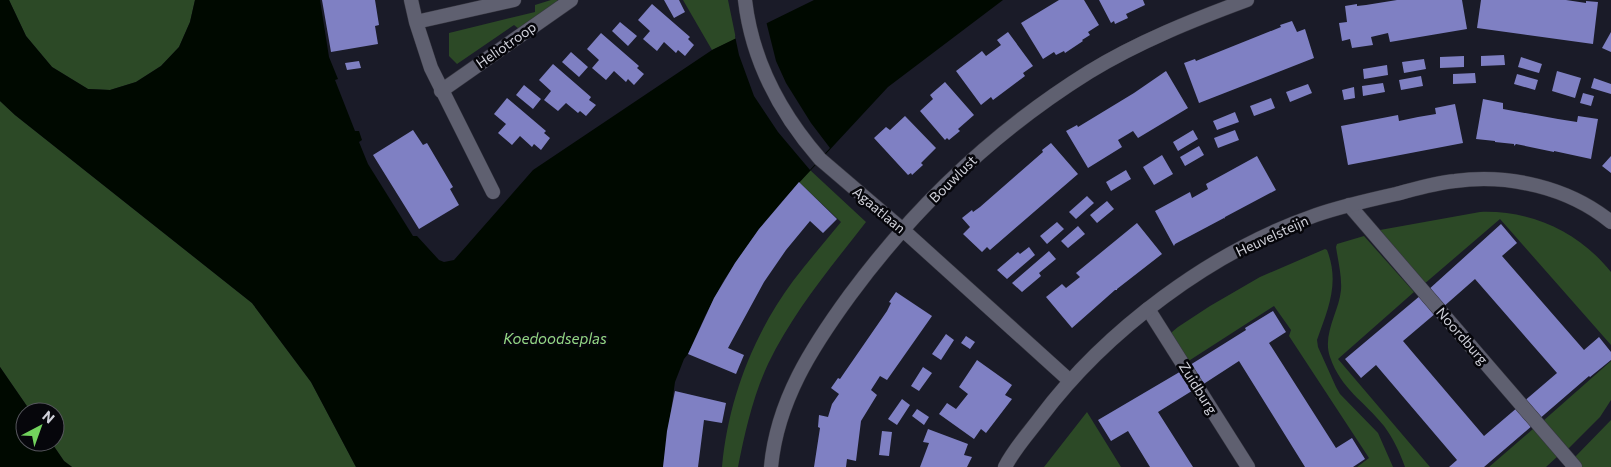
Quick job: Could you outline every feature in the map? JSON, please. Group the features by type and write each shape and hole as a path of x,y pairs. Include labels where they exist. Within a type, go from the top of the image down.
{"street":[{"path":"412,0 416,22 431,68 493,192"},
{"path":"416,22 514,0"},
{"name":"Heliotroop","path":"441,90 570,0"},
{"name":"Bouwlust","path":"771,467 775,441 785,406 792,387 810,353 854,290 903,230 992,143 1038,107 1088,73 1135,47 1200,18 1247,0"},
{"name":"Agaatlaan","path":"746,5 757,54 767,81 793,126 820,159 903,230 1070,381"},
{"name":"Heuvelsteijn","path":"1005,467 1051,403 1070,381 1088,362 1148,309 1189,280 1239,250 1291,225 1349,205 1444,182 1467,179 1495,179 1526,183 1553,191 1581,203 1611,222"},
{"name":"Noordburg","path":"1349,205 1575,467"},
{"name":"Zuidburg","path":"1148,309 1248,467"}],"green space":[{"path":"9,0 195,0 190,22 179,47 161,66 136,82 110,90 88,89 52,67 26,36"},
{"path":"557,0 557,2 519,29 514,25 457,64 449,56 449,33 535,12 535,5"},
{"path":"683,0 728,0 736,39 712,50"},
{"path":"0,101 15,115 252,303 311,382 356,467 72,467 64,461 58,452 65,452 65,402 24,402 0,367"},
{"path":"810,170 866,222 813,290 789,326 768,364 754,401 738,467 722,467 730,417 737,393 745,369 766,323 793,281 841,222 799,182"},
{"path":"1480,212 1518,215 1553,226 1584,245 1598,258 1611,272 1611,345 1500,219 1423,285 1378,232 1380,230"},
{"path":"1364,236 1414,292 1338,359 1430,467 1405,467 1387,431 1340,378 1330,357 1328,348 1329,331 1341,290 1336,247 1337,244"},
{"path":"1325,249 1331,262 1332,285 1328,307 1317,340 1318,347 1340,394 1378,433 1393,467 1357,467 1369,458 1289,336 1291,330 1274,306 1187,362 1172,338 1172,332 1210,306 1260,277"},
{"path":"1611,361 1611,400 1600,417 1567,450 1543,421"},
{"path":"1087,412 1121,467 1044,467"},
{"path":"1611,420 1611,467 1582,467 1574,458"},
{"path":"1533,429 1558,456 1546,467 1489,467"}],"water":[{"name":"Koedoodseplas","path":"0,0 9,0 26,36 52,67 88,89 110,90 136,82 161,66 179,47 190,22 195,0 320,0 329,57 338,79 335,80 355,131 359,131 362,140 359,142 368,164 413,236 417,236 439,260 444,262 454,260 533,170 712,50 814,0 1003,0 888,87 785,198 759,229 724,280 684,359 675,382 663,467 356,467 311,382 252,303 15,115 0,101"},
{"path":"0,367 24,402 15,402 15,452 58,452 64,461 72,467 0,467"}],"pier":[{"path":"766,21 776,61 786,83 811,123 830,148 810,170 778,132 754,96 739,55 735,36"}],"building":[{"path":"322,0 375,0 379,25 375,26 378,44 331,52"},
{"path":"664,0 679,0 685,12 674,18"},
{"path":"1059,0 1084,0 1099,25 1088,32 1090,35 1083,41 1065,53 1064,51 1056,55 1054,52 1043,59 1021,23"},
{"path":"1099,0 1143,0 1145,5 1126,14 1128,18 1115,24 1114,21 1111,23"},
{"path":"1397,0 1462,0 1467,29 1390,42 1388,33 1371,37 1373,45 1352,48 1350,39 1342,41 1339,23 1347,22 1345,6"},
{"path":"1481,0 1598,2 1593,44 1477,28"},
{"path":"652,4 690,37 688,39 694,45 685,56 678,50 676,53 664,42 657,51 643,39 650,31 638,20"},
{"path":"1292,21 1297,32 1305,29 1314,58 1199,103 1184,63 1195,59 1196,61"},
{"path":"620,22 637,36 628,46 612,31"},
{"path":"1008,32 1033,66 1023,73 1025,76 993,100 991,97 981,105 956,71 982,51 986,56 1001,45 997,40"},
{"path":"1611,32 1611,52 1602,48"},
{"path":"601,33 639,66 637,68 644,74 634,85 628,79 626,82 614,71 606,80 592,68 599,60 587,49"},
{"path":"571,52 588,67 579,77 562,62"},
{"path":"1504,55 1505,65 1481,66 1481,56"},
{"path":"1464,56 1464,67 1440,68 1440,57"},
{"path":"1521,57 1542,64 1539,73 1518,67"},
{"path":"1424,59 1426,69 1404,73 1402,62"},
{"path":"359,61 361,68 347,70 345,63"},
{"path":"553,64 591,97 589,100 596,105 586,116 580,111 578,113 566,103 558,111 544,100 551,91 539,80"},
{"path":"1387,65 1388,75 1364,79 1363,69"},
{"path":"1166,71 1188,108 1138,138 1133,131 1118,140 1122,147 1088,168 1066,131 1077,125 1078,127"},
{"path":"1557,71 1581,78 1575,98 1552,91"},
{"path":"1475,73 1476,83 1453,84 1453,74"},
{"path":"1517,74 1538,80 1535,90 1514,84"},
{"path":"1421,76 1423,86 1401,90 1399,80"},
{"path":"1594,78 1611,84 1611,94 1591,88"},
{"path":"945,82 974,115 949,140 947,138 945,140 920,111 933,99 930,95"},
{"path":"1383,83 1385,92 1363,96 1362,86"},
{"path":"1308,84 1312,93 1290,102 1286,92"},
{"path":"524,85 541,99 533,109 516,95"},
{"path":"1354,87 1355,98 1344,100 1342,90"},
{"path":"1583,93 1594,96 1591,106 1580,103"},
{"path":"507,98 546,131 544,133 550,138 541,150 534,144 532,147 520,136 512,145 498,133 506,124 494,114"},
{"path":"1271,98 1275,108 1254,116 1250,106"},
{"path":"1483,99 1503,103 1503,109 1558,119 1577,122 1578,116 1598,119 1591,159 1516,144 1514,146 1514,144 1476,139"},
{"path":"1455,104 1463,143 1348,165 1341,126 1398,115 1399,121 1436,114 1435,108"},
{"path":"1235,112 1239,122 1217,130 1213,121"},
{"path":"905,116 936,148 921,163 923,165 912,175 911,173 908,175 874,138 886,127 890,130"},
{"path":"413,130 423,145 427,143 453,187 450,189 459,205 419,229 373,155"},
{"path":"1193,130 1198,139 1178,151 1173,142"},
{"path":"1235,130 1239,140 1218,148 1214,138"},
{"path":"1051,143 1078,174 990,250 987,247 982,252 963,234 970,227 962,218 972,210 973,212 980,207"},
{"path":"1199,146 1204,155 1185,166 1180,157"},
{"path":"1162,155 1173,174 1154,185 1143,167"},
{"path":"1257,156 1276,190 1174,246 1155,211 1190,192 1192,198 1208,189 1206,184"},
{"path":"1611,156 1611,173 1602,166"},
{"path":"1126,170 1131,179 1111,191 1106,182"},
{"path":"799,182 837,219 823,233 810,221 786,250 764,282 728,348 744,355 736,374 688,354 714,298 735,263 759,229"},
{"path":"1087,196 1094,203 1076,219 1069,212"},
{"path":"1107,201 1114,209 1097,223 1090,215"},
{"path":"1057,222 1064,229 1047,244 1040,236"},
{"path":"1137,223 1162,254 1115,290 1072,328 1046,297 1062,284 1066,288 1080,277 1076,273"},
{"path":"1501,224 1517,243 1502,256 1584,350 1599,337 1611,352 1611,360 1589,376 1538,420 1523,402 1557,373 1475,279 1442,308 1427,291"},
{"path":"1078,226 1085,234 1068,248 1061,241"},
{"path":"1029,247 1035,255 1007,279 997,270 1018,252 1020,254"},
{"path":"1049,251 1056,259 1039,273 1041,276 1022,292 1012,283"},
{"path":"896,292 932,316 887,380 880,376 871,390 877,395 861,421 856,461 847,459 846,467 814,467 820,428 818,427 819,415 828,417 832,404 839,394 831,388 838,378 840,379 887,311 891,303 889,302"},
{"path":"1421,295 1436,313 1403,341 1484,436 1518,407 1533,425 1484,467 1449,467 1457,460 1376,365 1361,378 1345,359"},
{"path":"1273,311 1286,332 1269,343 1336,448 1352,438 1365,459 1353,467 1305,467 1239,361 1202,385 1190,365"},
{"path":"946,334 954,340 941,360 932,354"},
{"path":"966,336 975,342 970,349 961,343"},
{"path":"977,360 1012,385 1005,395 1012,399 986,433 981,429 974,439 939,414 947,403 956,409 968,394 959,387"},
{"path":"923,367 932,373 919,391 911,386"},
{"path":"1183,370 1195,389 1158,412 1193,467 1150,467 1128,431 1111,441 1098,420"},
{"path":"675,391 726,403 722,423 704,420 698,467 663,467 667,431"},
{"path":"902,399 910,405 897,425 888,419"},
{"path":"917,409 929,417 924,425 912,416"},
{"path":"928,429 968,444 964,455 972,457 967,467 920,467 929,443 923,442"},
{"path":"882,431 892,432 889,456 879,455"}]}
